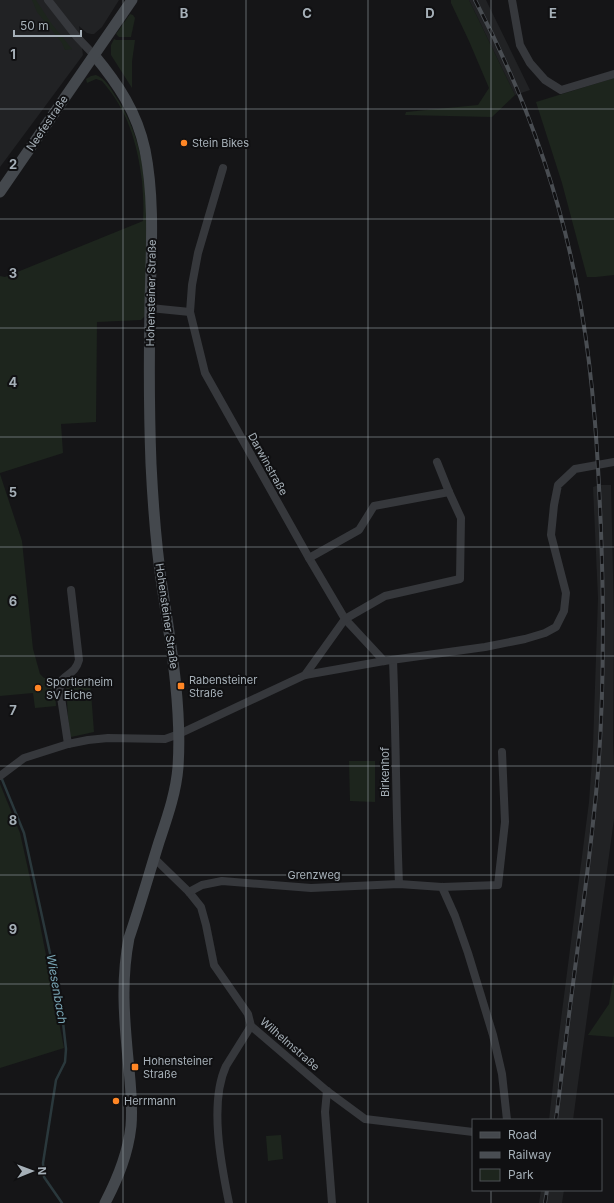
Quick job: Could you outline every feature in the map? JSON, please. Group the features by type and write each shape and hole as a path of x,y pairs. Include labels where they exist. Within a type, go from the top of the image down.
{"main road":[{"name":"Neefestraße","path":"0,192 132,0"},
{"name":"Hohensteiner Straße","path":"94,55 114,81 132,110 139,128 148,172 152,224 150,308 151,464 154,514 174,671 179,734 178,769 170,809 129,938 126,956 124,996 131,1102 131,1125 124,1162 116,1183 105,1203"}],"street":[{"path":"48,0 77,37 94,55"},
{"path":"512,0 520,45 530,63 545,80 561,90 614,74"},
{"name":"Darwinstraße","path":"223,168 198,254 192,284 190,312 205,373 345,619 384,661"},
{"path":"150,308 190,312"},
{"path":"305,675 345,619 384,596 460,579 461,518 437,462"},
{"path":"0,776 24,758 68,744 108,738 165,739 179,734 305,675 384,661 485,647 545,633 556,627 564,611 566,593 551,535 558,485 575,469 614,462"},
{"path":"309,558 359,530 374,506 449,492"},
{"path":"68,744 59,684 75,670 79,660 71,590"},
{"name":"Birkenhof","path":"393,660 399,884"},
{"name":"Grenzweg","path":"189,892 202,885 222,881 311,888 399,884 442,887 498,885 505,822 502,752"},
{"name":"Wilhelmstraße","path":"154,858 189,892 200,907 206,925 214,965 248,1014 251,1026 327,1091 365,1119 472,1132"},
{"path":"442,887 461,932 493,1035 502,1074 507,1119"},
{"path":"229,1203 221,1163 218,1125 219,1088 222,1072 251,1026"},
{"path":"327,1091 325,1112 332,1203"}],"shaded area":[{"path":"0,0 119,0 102,27 94,34 87,33 79,26 83,55 0,167"},
{"path":"469,0 486,0 530,90 515,95"},
{"path":"599,485 611,485 614,619 614,819 573,1119 549,1119 589,802 593,746 598,598 593,487"},
{"path":"541,1191 564,1191 562,1203 539,1203"}],"green space":[{"path":"32,0 36,0 51,23 72,49 65,50 62,43 37,12"},
{"path":"451,0 469,0 515,95 492,117 405,115 406,112 478,105 489,88"},
{"path":"130,14 135,18 131,37 119,37 116,34"},
{"path":"114,39 135,40 132,62 132,88 111,55 111,45"},
{"path":"96,75 103,79 116,97 129,121 139,147 147,203 148,232 145,316 141,320 97,322 96,422 61,424 63,453 0,473 0,276 5,277 143,221 142,181 134,140 119,104 102,81 96,79 87,83 86,79"},
{"path":"614,78 614,275 587,277 562,183 536,102"},
{"path":"0,474 22,541 33,649 40,674 44,678 54,677 56,706 35,708 33,693 0,696"},
{"path":"90,679 94,732 71,737 69,733 66,685 68,682"},
{"path":"349,761 375,761 375,802 350,801"},
{"path":"0,784 20,833 39,919 64,1048 0,1068"},
{"path":"614,974 614,1037 588,1035 609,1004"},
{"path":"281,1135 283,1159 268,1161 266,1136"}],"waterway":[{"name":"Wiesenbach","path":"1,777 24,833 61,1004 66,1049 65,1062 56,1080 43,1163 44,1177 62,1203"}],"railway":[{"path":"475,0 511,74 526,112 553,189 564,228 581,308 589,364 597,447 603,592 600,742 591,844 556,1119"},
{"path":"545,1203 547,1191"}],"place":[{"name":"Stein Bikes","path":"184,143"},
{"name":"Rabensteiner Straße","path":"181,686"},
{"name":"Sportlerheim SV Eiche","path":"38,688"},
{"name":"Hohensteiner Straße","path":"135,1067"},
{"name":"Herrmann","path":"116,1101"}]}
